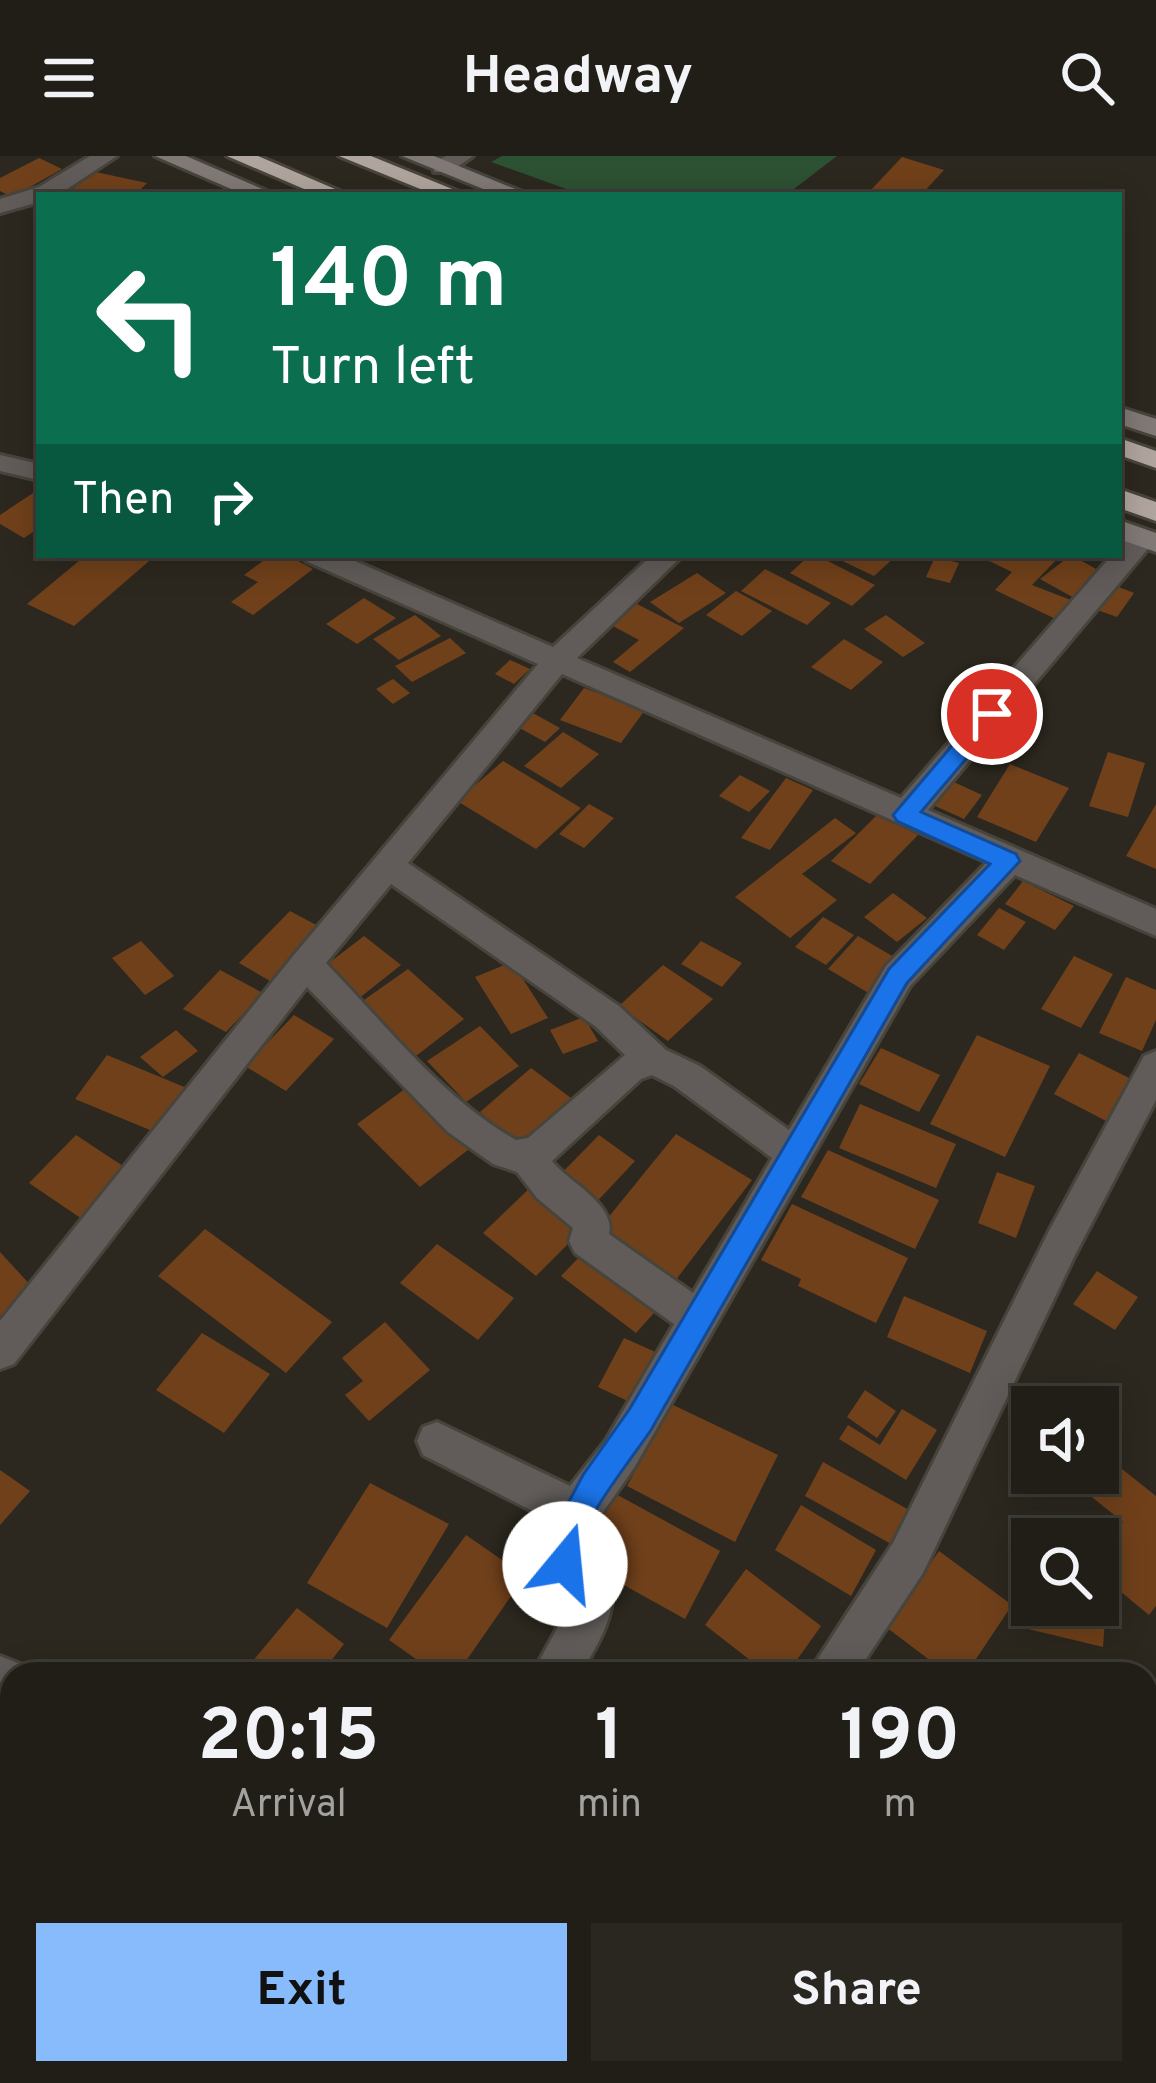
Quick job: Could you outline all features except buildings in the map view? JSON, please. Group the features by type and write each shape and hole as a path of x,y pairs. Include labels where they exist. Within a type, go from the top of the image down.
{"highway":[{"path":"238,156 330,192"},
{"path":"350,156 448,192"},
{"path":"1122,447 1156,460"},
{"path":"1122,503 1143,531"}],"street":[{"path":"47,192 106,156"},
{"path":"166,156 257,192"},
{"path":"412,156 452,161 513,192"},
{"path":"0,206 36,195"},
{"path":"1122,416 1156,428"},
{"path":"0,464 36,471"},
{"path":"1122,556 1143,531"},
{"path":"323,558 1156,923"},
{"path":"0,1351 306,964 558,659 666,558"},
{"path":"905,815 1120,558"},
{"path":"561,1662 585,1624 595,1596 590,1581 565,1564 561,1547 700,1320 898,976 1008,861"},
{"path":"388,865 589,1003 654,1060 687,1076 796,1156"},
{"path":"306,964 494,1148 511,1156 527,1156 629,1068 654,1060"},
{"path":"838,1662 908,1558 1062,1243 1156,1066"},
{"path":"527,1156 550,1186 593,1222 588,1241 700,1320"},
{"path":"437,1441 580,1513"}],"green space":[{"path":"502,156 837,156 790,192 575,192 491,162"}],"route":[{"path":"565,1564 561,1547 594,1486 620,1454 898,976 1008,861 905,815 992,714"}]}
